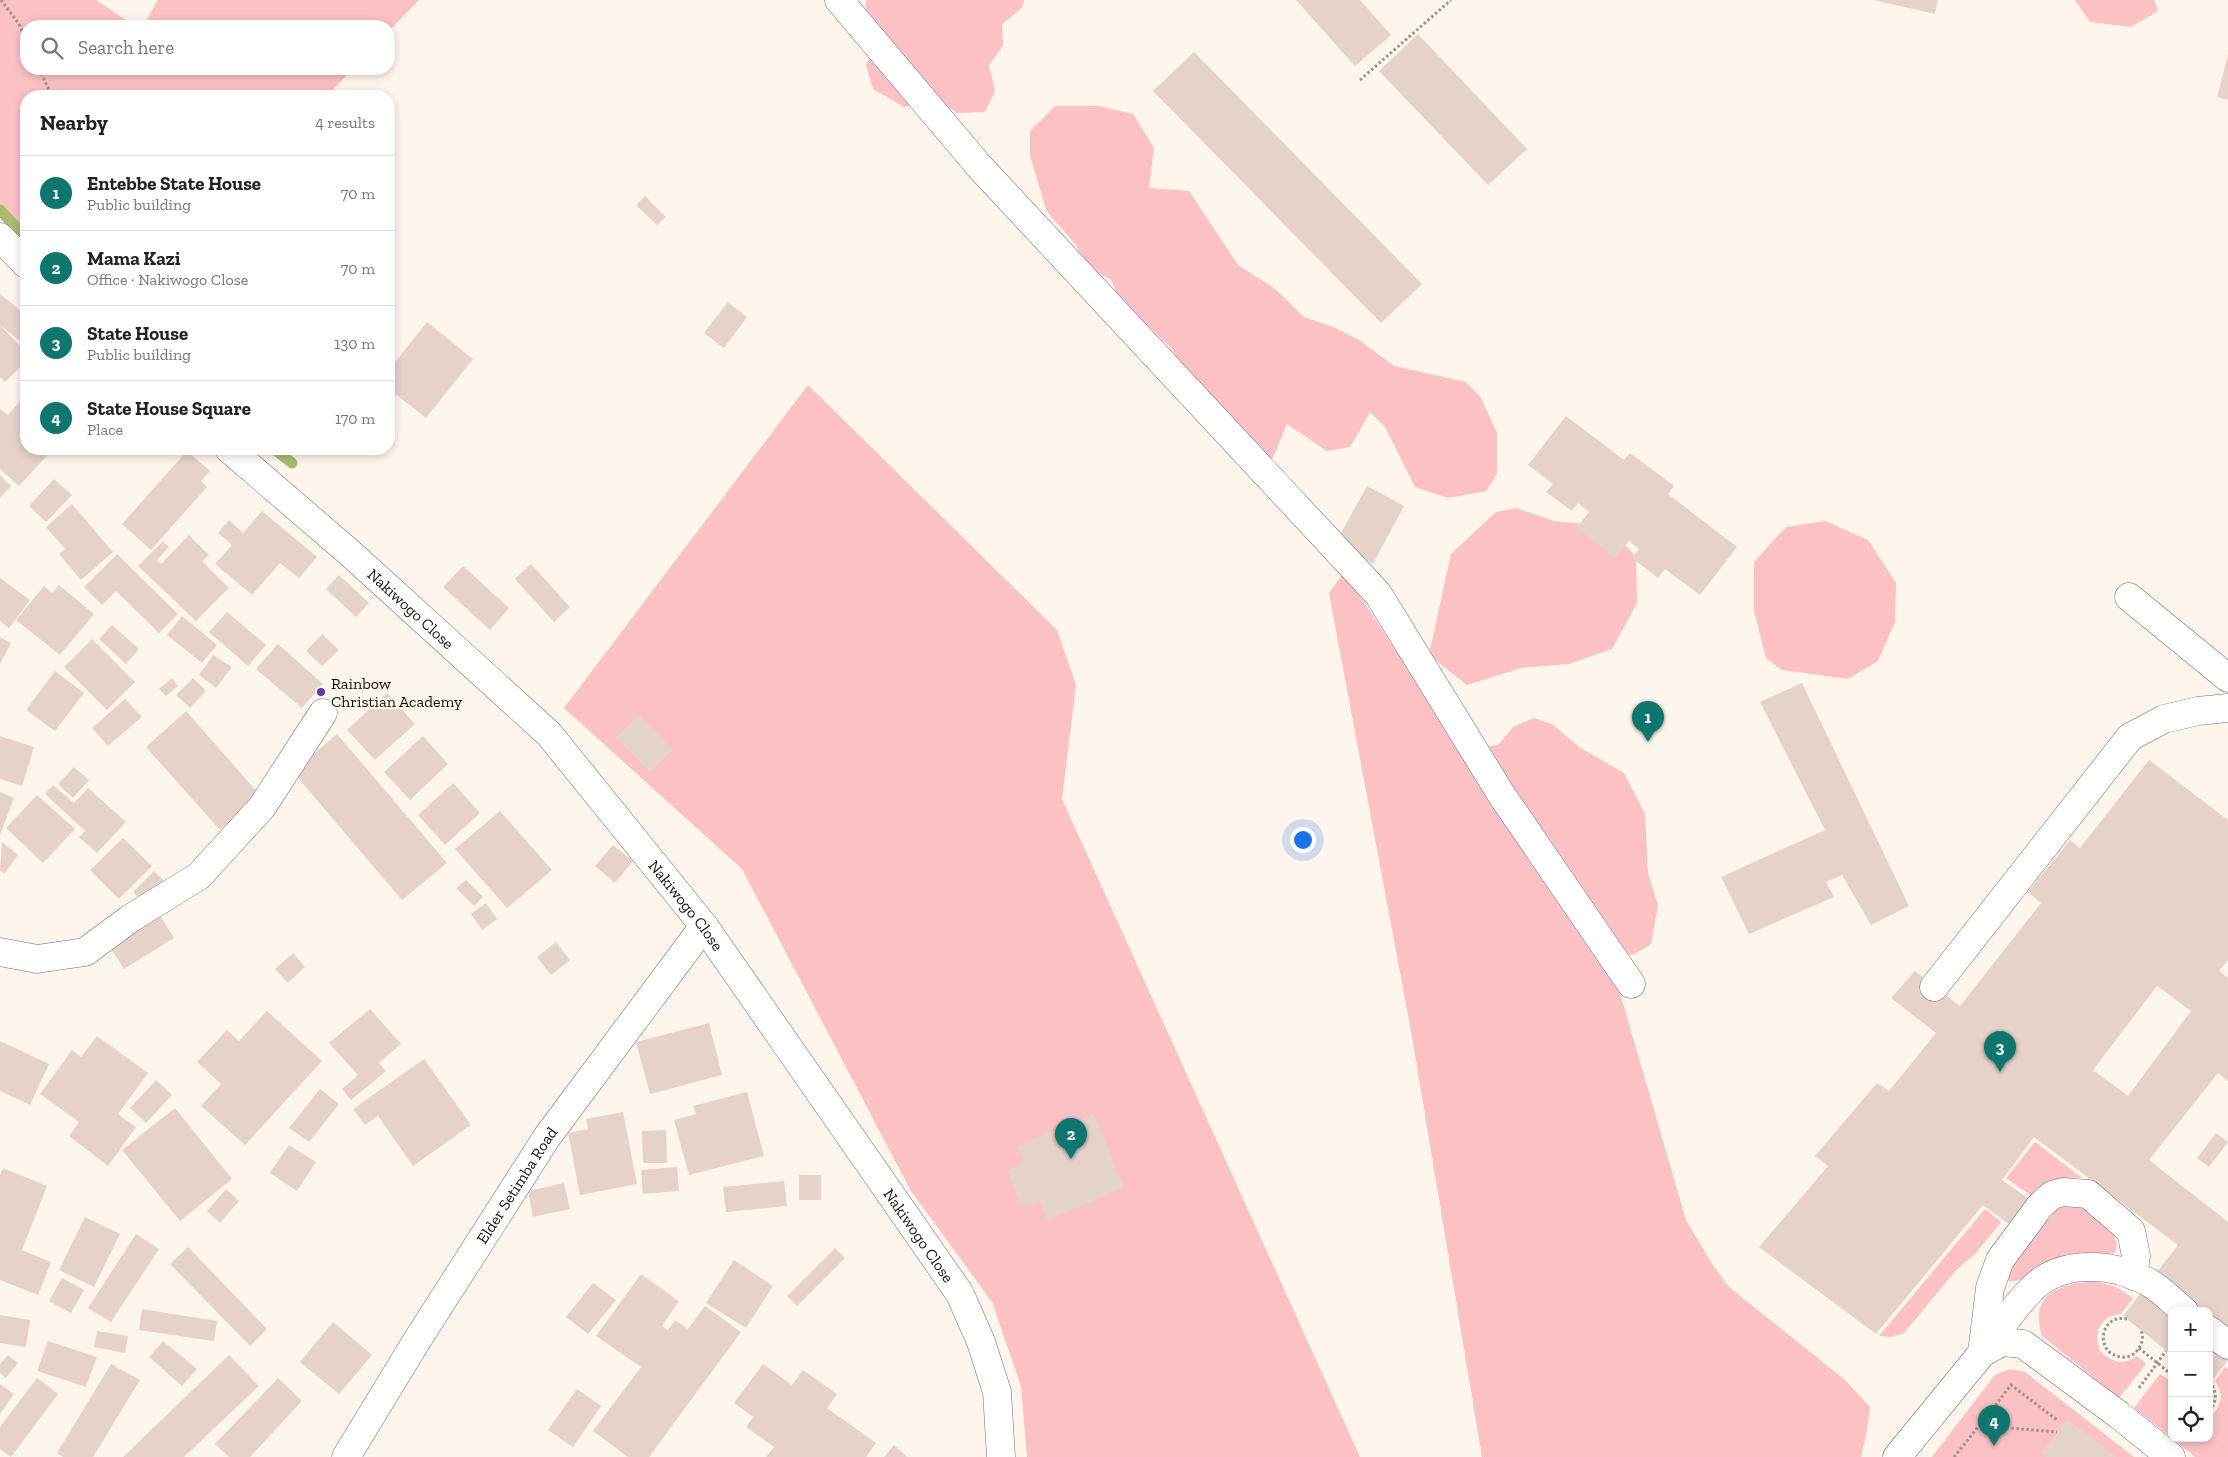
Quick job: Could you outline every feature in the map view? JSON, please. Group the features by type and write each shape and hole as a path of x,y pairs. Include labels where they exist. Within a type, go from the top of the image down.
{"street":[{"path":"839,0 979,166 1378,594 1501,794 1631,984"},
{"path":"0,237 20,258"},
{"name":"Nakiwogo Close","path":"236,455 350,553 549,734 704,926 960,1294 981,1342 997,1392 1001,1457"},
{"path":"2129,597 2228,678"},
{"path":"1934,987 2130,737 2164,719 2198,711 2228,708"},
{"path":"0,952 37,959 85,952 131,918 199,876 262,807 323,713"},
{"name":"Elder Setimba Road","path":"346,1457 416,1342 547,1137 704,926"},
{"path":"1982,1353 1990,1288 2000,1260 2040,1206 2052,1195 2063,1192 2088,1194 2131,1231 2136,1256 2133,1276"},
{"path":"1898,1457 2031,1289 2052,1275 2072,1269 2095,1266 2148,1282 2179,1307"},
{"path":"2213,1333 2228,1345"},
{"path":"1982,1353 2002,1342 2023,1344 2119,1415 2170,1457"}],"path":[{"path":"1,0 20,26"},
{"path":"1360,80 1452,0"},
{"path":"42,75 49,90"},
{"path":"2126,1318 2121,1317 2111,1320 2104,1328 2102,1338 2105,1348 2113,1355 2124,1358 2134,1354 2141,1345 2141,1330"},
{"path":"2139,1348 2168,1372"},
{"path":"2119,1415 2166,1351"},
{"path":"1954,1457 2011,1385 2057,1420"},
{"path":"2213,1387 2216,1394 2213,1406"},
{"path":"1986,1417 2000,1427 2056,1432"}],"shaded area":[{"path":"0,0 96,0 126,20 20,20 20,75 347,75 333,90 20,90 20,225 0,205"},
{"path":"158,0 419,0 395,25 395,20 146,20"},
{"path":"866,0 1024,0 1022,8 1002,24 1003,46 989,65 995,91 985,112 957,113 942,102 904,107 873,89 866,65 883,31 866,9"},
{"path":"2075,0 2154,0 2158,11 2131,27 2090,22"},
{"path":"1055,106 1098,106 1133,114 1154,148 1149,188 1189,191 1238,265 1275,289 1304,317 1333,327 1359,340 1394,366 1466,382 1481,398 1497,433 1497,474 1486,491 1448,498 1415,487 1385,427 1370,412 1350,447 1327,451 1287,424 1272,460 1243,464 1227,452 1203,427 1189,381 1172,349 1144,322 1122,306 1111,280 1087,267 1076,245 1046,210 1030,155 1030,131"},
{"path":"808,385 1057,630 1076,685 1062,799 1360,1457 1027,1457 1021,1386 992,1302 911,1191 742,869 564,708"},
{"path":"1516,508 1554,521 1605,526 1636,556 1637,603 1612,649 1569,664 1521,668 1467,685 1429,655 1451,554 1496,512"},
{"path":"1825,521 1868,540 1896,583 1895,622 1878,661 1848,679 1782,670 1766,658 1754,610 1754,562 1786,527"},
{"path":"1344,572 1464,754 1499,744 1513,727 1534,718 1552,724 1579,747 1624,773 1645,814 1648,873 1658,905 1651,944 1633,955 1591,949 1620,993 1686,1220 1712,1264 1729,1287 1845,1380 1870,1407 1861,1457 1482,1457 1411,1031 1329,593"},
{"path":"2035,1142 2082,1178 2061,1179 2044,1188 2033,1197 2006,1178"},
{"path":"2078,1201 2111,1230 2117,1245 2115,1253 2070,1254 2051,1261 2028,1277 2009,1281 2007,1273 2028,1240 2053,1215 2047,1209"},
{"path":"1985,1209 2001,1222 1975,1254 1956,1270 1904,1333 1891,1337 1879,1336"},
{"path":"2096,1281 2116,1287 2133,1298 2121,1314 2108,1318 2100,1326 2097,1337 2100,1351 2108,1358 2122,1362 2137,1356 2146,1364 2119,1398 2042,1336 2039,1321 2040,1309 2044,1300 2051,1293 2071,1285"},
{"path":"2225,1367 2228,1369 2228,1457 2195,1457 2177,1442 2213,1442 2213,1414 2219,1406 2221,1396 2215,1381"},
{"path":"2010,1369 2025,1372 2134,1457 1932,1457 1995,1375"},
{"path":"2160,1374 2168,1379 2168,1435 2134,1408"}],"building":[{"path":"1296,0 1360,0 1391,35 1355,66"},
{"path":"1874,0 1938,0 1935,14"},
{"path":"1418,34 1527,149 1488,185 1379,71"},
{"path":"1194,52 1422,284 1381,323 1153,91"},
{"path":"2228,55 2228,100 2217,97"},
{"path":"645,196 666,217 657,225 636,205"},
{"path":"0,294 20,310 20,341 0,325"},
{"path":"728,302 747,317 724,348 704,333"},
{"path":"427,322 473,359 426,418 395,394 395,362"},
{"path":"0,325 20,346 20,367 5,382 0,377"},
{"path":"20,401 20,455 47,455 19,486 0,469 0,409 8,415"},
{"path":"1566,416 1624,460 1630,453 1674,486 1668,494 1737,547 1700,595 1665,569 1658,578 1632,558 1639,549 1629,541 1615,558 1577,528 1589,512 1578,503 1572,511 1546,492 1553,484 1528,465"},
{"path":"183,455 192,455 210,471 201,481 207,487 151,550 122,524"},
{"path":"0,475 11,486 0,498"},
{"path":"54,479 72,495 46,522 29,506"},
{"path":"1367,486 1404,506 1373,564 1335,544"},
{"path":"72,504 113,552 81,580 59,554 65,549 46,527"},
{"path":"262,511 317,557 299,578 280,563 252,595 215,564 232,545 218,533 229,520 243,533"},
{"path":"189,535 209,555 202,561 229,588 196,621 138,566 163,541 169,547 157,560 161,564"},
{"path":"117,554 178,614 159,633 116,591 102,605 84,587"},
{"path":"531,564 570,607 554,622 515,579"},
{"path":"463,566 509,608 490,630 443,587"},
{"path":"339,575 369,603 356,617 326,589"},
{"path":"0,578 30,600 9,628 0,621"},
{"path":"59,585 94,614 60,655 16,620 44,586 52,593"},
{"path":"227,612 266,645 248,666 209,632"},
{"path":"182,616 217,645 202,663 167,635"},
{"path":"112,625 139,649 126,664 99,639"},
{"path":"322,634 339,650 322,666 306,651"},
{"path":"0,637 11,643 0,664"},
{"path":"92,639 135,682 107,710 64,667"},
{"path":"278,644 323,684 302,708 256,669"},
{"path":"213,655 232,667 216,688 199,675"},
{"path":"55,671 84,693 55,731 26,710"},
{"path":"172,678 178,686 166,696 159,689"},
{"path":"193,678 206,691 190,708 176,695"},
{"path":"1802,683 1909,906 1871,925 1842,875 1826,882 1834,897 1749,934 1721,877 1825,830 1760,702"},
{"path":"387,693 415,724 375,760 347,730"},
{"path":"125,699 142,717 108,746 92,728"},
{"path":"186,711 260,795 220,830 146,747"},
{"path":"639,715 673,750 650,772 616,738"},
{"path":"337,734 447,863 402,900 293,772"},
{"path":"0,736 34,747 22,786 0,779"},
{"path":"423,736 448,764 410,800 384,772"},
{"path":"2149,760 2228,820 2228,960 2219,971 2228,978 2228,1081 2218,1073 2149,1160 2228,1222 2228,1360 2213,1380 2213,1307 2168,1307 2168,1352 2123,1316 2178,1245 2034,1137 2002,1180 2051,1214 2028,1238 1983,1205 1876,1334 1759,1247 1828,1166 1815,1156 1877,1083 1889,1091 1936,1033 1891,998 1915,971 1960,1006 2041,903 2028,892 2070,840 2080,848","holes":["2157,986 2191,1011 2128,1096 2093,1070"]},
{"path":"74,767 89,780 73,798 58,784"},
{"path":"453,783 480,813 445,845 418,815"},
{"path":"53,785 74,803 88,788 126,822 97,853 79,837 85,831 45,794"},
{"path":"0,792 14,798 0,835"},
{"path":"37,795 75,829 43,863 6,828"},
{"path":"500,811 552,870 507,908 455,849"},
{"path":"123,838 152,866 119,899 90,870"},
{"path":"2,842 18,855 4,874 0,870"},
{"path":"613,845 633,861 615,883 595,866"},
{"path":"154,871 167,884 146,905 133,892"},
{"path":"466,880 483,897 474,906 456,888"},
{"path":"486,903 497,919 482,930 471,914"},
{"path":"156,909 174,938 124,969 106,941"},
{"path":"556,942 570,960 551,975 537,957"},
{"path":"293,953 305,967 288,983 275,969"},
{"path":"370,1009 401,1044 379,1063 386,1071 351,1100 342,1089 358,1075 329,1043"},
{"path":"267,1011 322,1061 245,1145 201,1106 221,1084 197,1062 227,1030 239,1041"},
{"path":"709,1023 722,1075 650,1094 636,1042"},
{"path":"97,1036 148,1073 118,1114 136,1127 108,1166 69,1136 79,1122 40,1094 72,1050 81,1057"},
{"path":"0,1041 49,1064 30,1105 0,1091"},
{"path":"424,1059 471,1125 413,1166 378,1116 365,1125 353,1109"},
{"path":"156,1080 172,1095 146,1123 130,1108"},
{"path":"320,1089 339,1104 309,1142 289,1128"},
{"path":"747,1092 764,1156 689,1175 674,1120 696,1114 693,1106"},
{"path":"175,1108 232,1179 180,1221 122,1150"},
{"path":"623,1112 637,1184 580,1195 568,1133 588,1129 586,1119"},
{"path":"1094,1114 1124,1188 1047,1220 1040,1201 1022,1208 1007,1170 1024,1163 1017,1146"},
{"path":"666,1130 667,1163 643,1163 642,1131"},
{"path":"2216,1133 2228,1142 2209,1167 2197,1158"},
{"path":"289,1145 316,1162 297,1191 270,1173"},
{"path":"677,1167 679,1191 643,1194 641,1170"},
{"path":"3,1168 47,1186 22,1250 51,1262 38,1295 0,1280 0,1175"},
{"path":"799,1175 821,1175 821,1200 799,1200"},
{"path":"784,1181 787,1206 726,1212 723,1187"},
{"path":"564,1183 570,1209 533,1217 528,1191"},
{"path":"226,1189 239,1201 220,1223 207,1211"},
{"path":"85,1217 120,1234 94,1287 59,1270"},
{"path":"136,1234 159,1249 111,1322 88,1308"},
{"path":"188,1247 267,1329 250,1346 170,1264"},
{"path":"835,1248 845,1258 797,1306 787,1296"},
{"path":"734,1260 773,1286 746,1328 706,1303"},
{"path":"641,1274 679,1301 662,1326 668,1330 675,1320 688,1329 705,1306 741,1332 649,1457 628,1457 593,1431 641,1367 596,1336"},
{"path":"62,1278 84,1290 71,1313 49,1301"},
{"path":"593,1283 616,1300 588,1334 566,1317"},
{"path":"142,1309 217,1321 214,1341 139,1330"},
{"path":"0,1315 30,1320 26,1347 0,1343"},
{"path":"333,1322 372,1355 339,1394 300,1362"},
{"path":"97,1331 128,1336 125,1353 94,1347"},
{"path":"48,1341 97,1357 86,1387 37,1371"},
{"path":"163,1341 197,1369 182,1386 149,1357"},
{"path":"8,1355 18,1363 6,1378 0,1373 0,1364"},
{"path":"229,1355 259,1386 184,1457 123,1457"},
{"path":"111,1364 140,1380 93,1457 63,1457 57,1453"},
{"path":"763,1364 792,1385 803,1370 837,1394 827,1408 876,1443 866,1457 766,1457 774,1447 746,1427 753,1417 734,1403"},
{"path":"37,1378 58,1394 11,1457 0,1449 0,1427"},
{"path":"278,1378 302,1401 250,1457 229,1457 215,1444"},
{"path":"0,1384 14,1394 0,1414"},
{"path":"577,1389 601,1406 573,1447 548,1430"},
{"path":"2067,1419 2117,1457 2046,1457 2041,1453"},
{"path":"894,1445 907,1457 884,1457"}],"waterway":[{"path":"0,210 20,232"},
{"path":"282,455 292,463"}],"place":[{"name":"Rainbow Christian Academy","path":"321,692"},
{"name":"Entebbe State House","path":"1648,742"},
{"name":"State House","path":"2000,1072"},
{"name":"Mama Kazi","path":"1071,1159"},
{"name":"State House Square","path":"1994,1446"}]}
